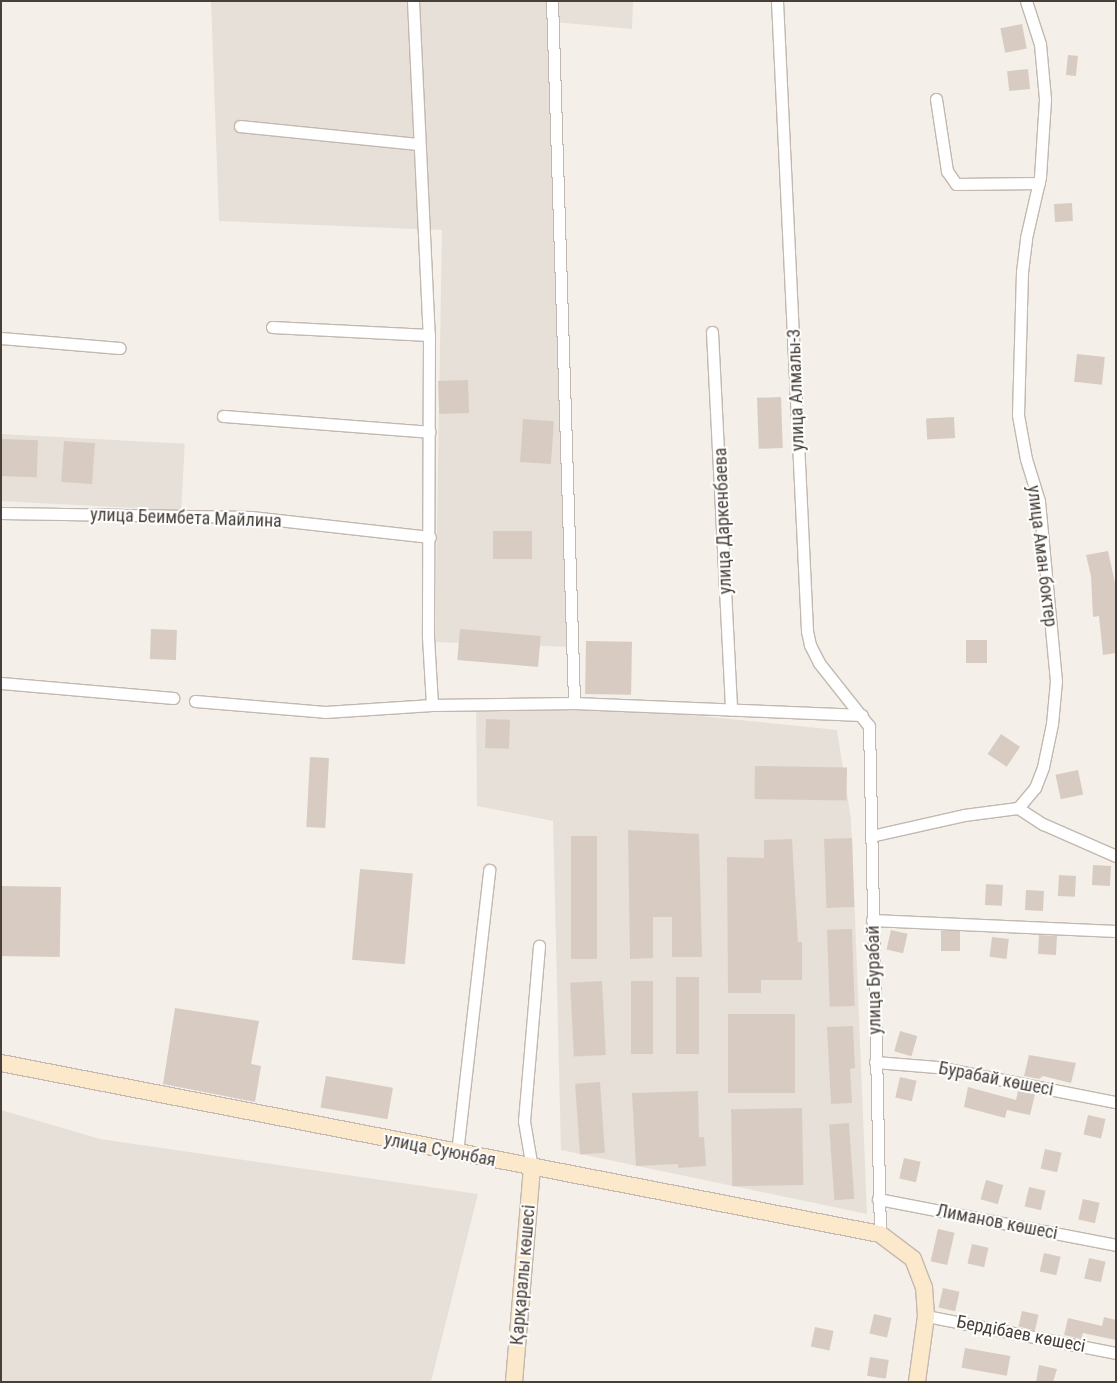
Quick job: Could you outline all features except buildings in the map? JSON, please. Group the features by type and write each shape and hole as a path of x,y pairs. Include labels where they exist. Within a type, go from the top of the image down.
{"street":[{"path":"413,1 417,144 428,335 430,537 428,637 432,705"},
{"path":"552,1 574,703"},
{"name":"улица Алмалы-3","path":"777,1 777,35 786,161 807,631 810,645 819,663 869,726"},
{"name":"улица Аман боктер","path":"1018,808 1035,788 1043,767 1056,681 1038,501 1026,459 1018,415 1022,272 1026,238 1044,152 1043,60 1026,1"},
{"path":"936,99 947,171 956,184 963,187 1039,183"},
{"path":"240,126 417,144"},
{"path":"272,327 428,335"},
{"name":"улица Даркенбаева","path":"712,332 731,710"},
{"path":"1,338 120,348"},
{"path":"223,416 429,432"},
{"name":"улица Беимбета Майлина","path":"1,513 251,517 430,537"},
{"path":"1,683 173,698"},
{"path":"195,701 325,712 432,705 574,703 862,715"},
{"name":"улица Бурабай","path":"869,726 880,1234"},
{"path":"871,836 964,814 1018,808 1051,828 1116,856"},
{"path":"456,1153 489,870"},
{"path":"872,920 1116,931"},
{"path":"532,1168 524,1121 539,946"},
{"name":"Бурабай көшесі","path":"875,1062 937,1067 1116,1102"},
{"name":"улица Суюнбая","path":"1,1063 532,1168 880,1234"},
{"name":"Қарқаралы көшесі","path":"514,1382 532,1168"},
{"name":"Лиманов көшесі","path":"878,1199 1116,1245"},
{"path":"880,1234 913,1259 924,1287 926,1316 917,1382"},
{"name":"Бердібаев көшесі","path":"926,1316 1116,1353"}],"shaded area":[{"path":"211,1 633,1 632,29 553,22 574,647 435,642 442,230 219,221"},
{"path":"1,434 185,444 181,511 1,501"},
{"path":"476,703 574,703 837,730 851,819 867,1214 561,1150 553,821 477,806"},
{"path":"1,1110 100,1139 478,1194 431,1382 1,1382"}]}
